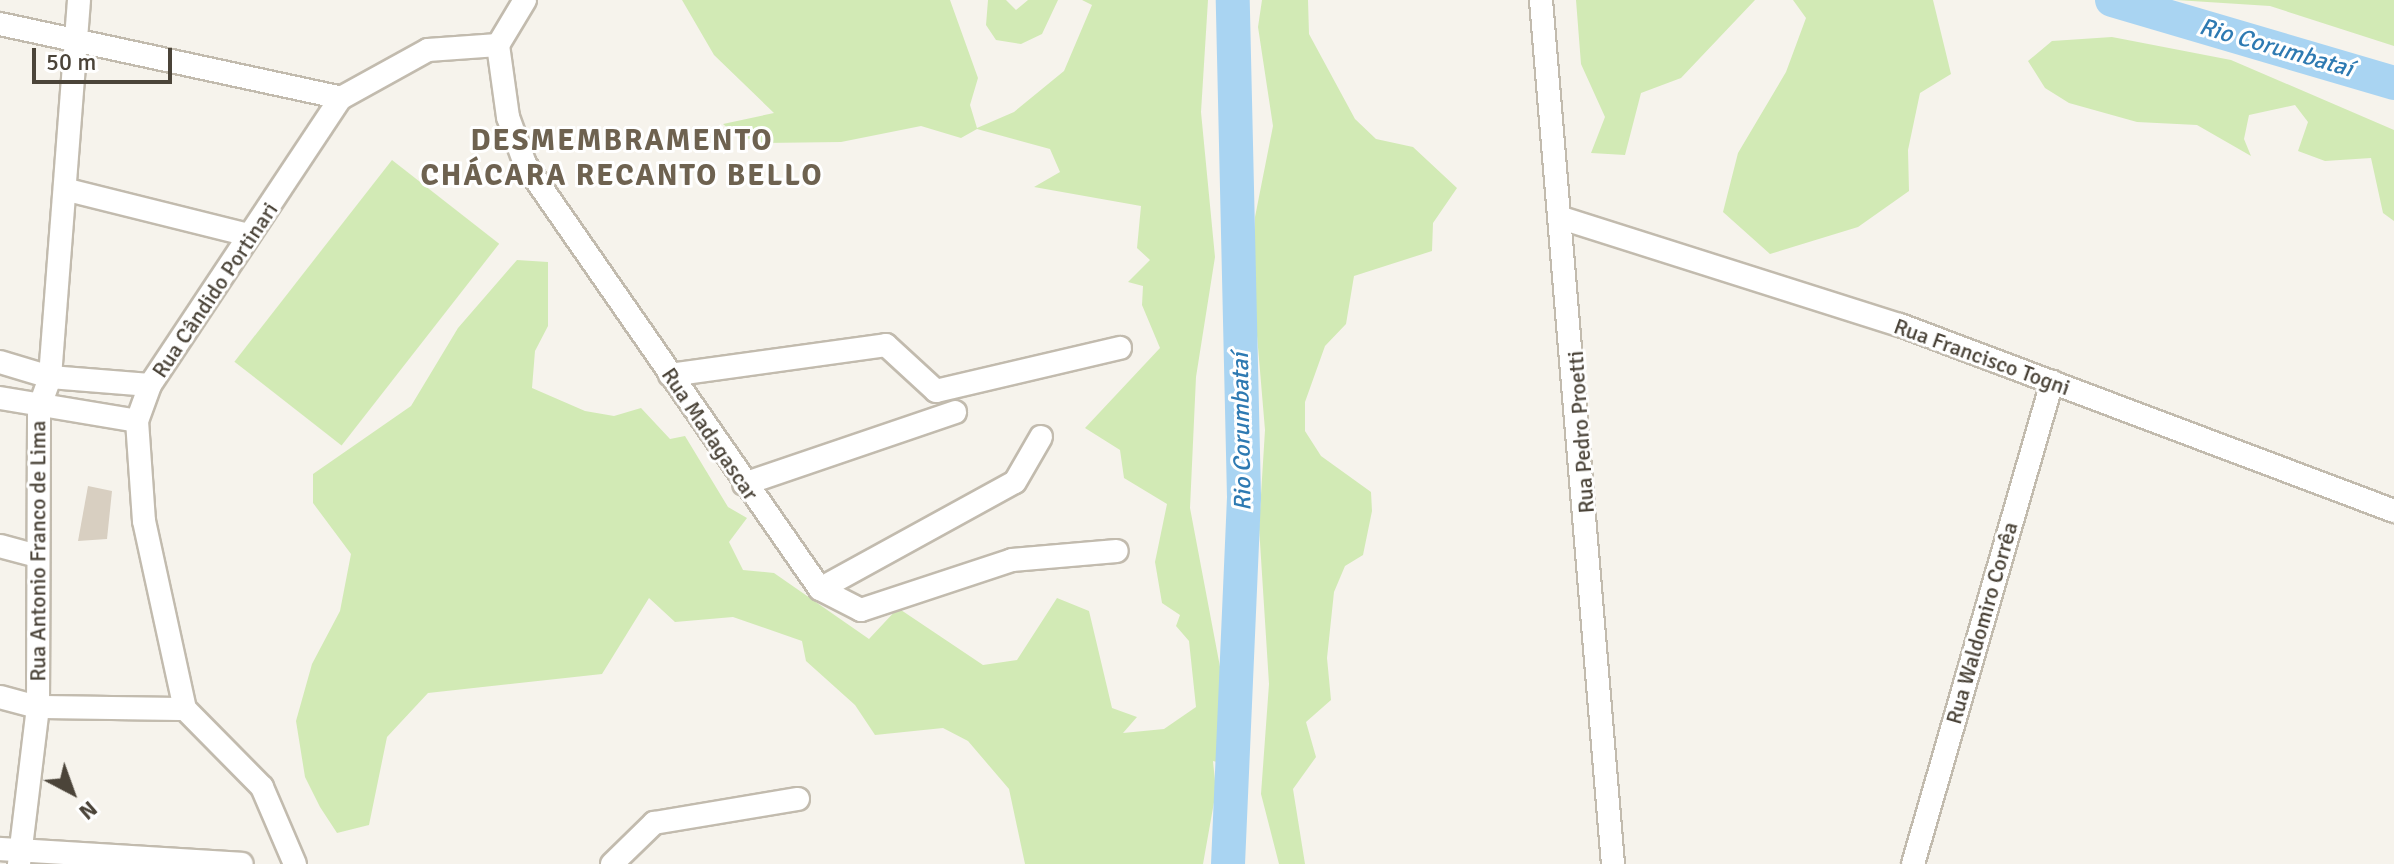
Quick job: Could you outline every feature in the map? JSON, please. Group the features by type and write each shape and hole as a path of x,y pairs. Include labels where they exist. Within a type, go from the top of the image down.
{"street":[{"name":"Rua Antonio Franco de Lima","path":"13,854 38,707 39,408 50,377 68,190 79,0"},
{"path":"498,45 525,0"},
{"name":"Rua Pedro Proetti","path":"1541,0 1565,219 1613,864"},
{"path":"0,24 341,98"},
{"name":"Rua Cândido Portinari","path":"185,709 144,521 137,421 150,385 341,98 428,50 498,45"},
{"name":"Rua Madagascar","path":"498,45 508,117 525,164 744,484 820,589 861,610 1012,560 1117,551"},
{"path":"68,190 248,235"},
{"name":"Rua Francisco Togni","path":"1565,219 1900,325 2394,511"},
{"path":"670,375 886,345 936,391 1120,348"},
{"path":"0,362 50,377 150,385"},
{"name":"Rua Waldomiro Corrêa","path":"1913,864 2052,382"},
{"path":"0,398 39,408 137,421"},
{"path":"744,484 955,412"},
{"path":"820,589 1015,482 1041,437"},
{"path":"0,546 38,556"},
{"path":"0,697 38,707 185,709 262,787 295,864"},
{"path":"612,864 654,823 798,799"},
{"path":"13,854 242,864"}],"green space":[{"path":"682,0 950,0 978,78 970,105 977,128 1014,112 1064,71 1092,5 1082,0 1208,0 1201,112 1215,257 1196,377 1190,508 1224,688 1225,764 1213,761 1216,791 1203,864 1025,864 1009,789 968,741 943,728 875,735 855,705 806,661 802,641 733,617 675,622 649,598 602,674 428,693 387,737 369,825 337,833 320,807 305,777 296,721 312,664 340,611 351,554 313,503 313,474 411,406 458,328 517,260 548,262 548,326 535,351 532,388 585,411 614,416 641,408 670,439 685,436 728,507 747,518 729,542 743,570 774,573 869,639 898,608 983,665 1017,660 1057,598 1089,611 1112,708 1137,717 1123,733 1164,729 1196,707 1189,641 1176,626 1180,615 1162,603 1155,562 1167,504 1124,478 1120,450 1085,428 1160,348 1142,305 1143,286 1128,282 1150,260 1137,248 1141,206 1034,187 1060,172 1050,149 977,129 961,138 921,126 841,142 763,143 736,135 723,124 774,113 714,55"},
{"path":"988,0 1006,0 1016,10 1028,0 1058,0 1042,34 1021,44 996,40 986,25"},
{"path":"1262,0 1308,0 1309,34 1355,119 1376,139 1413,147 1457,188 1433,223 1432,251 1354,276 1346,324 1325,346 1305,402 1305,431 1321,456 1371,492 1372,511 1363,555 1345,566 1334,592 1327,658 1331,700 1306,722 1316,757 1293,789 1305,864 1279,864 1261,794 1269,684 1259,527 1265,430 1253,288 1255,217 1273,126 1258,27"},
{"path":"1576,0 1755,0 1681,78 1641,93 1625,155 1591,153 1605,117 1581,64"},
{"path":"1793,0 1933,0 1951,74 1920,93 1908,150 1909,191 1858,227 1770,254 1723,212 1738,153 1786,72 1806,18"},
{"path":"2176,0 2394,0 2394,46 2270,6"},
{"path":"2112,37 2231,60 2394,130 2394,221 2383,213 2371,158 2325,161 2298,151 2308,122 2295,105 2249,115 2244,139 2251,156 2197,125 2137,122 2069,103 2045,88 2028,61 2052,41"},
{"path":"392,160 499,244 342,445 234,362"}],"building":[{"path":"88,486 112,491 107,539 78,541"}],"waterway":[{"name":"Rio Corumbataí","path":"1228,864 1244,497 1233,0"},
{"name":"Rio Corumbataí","path":"2112,0 2394,83"}],"district":[{"name":"DESMEMBRAMENTO CHÁCARA RECANTO BELLO","path":"622,158"}]}
